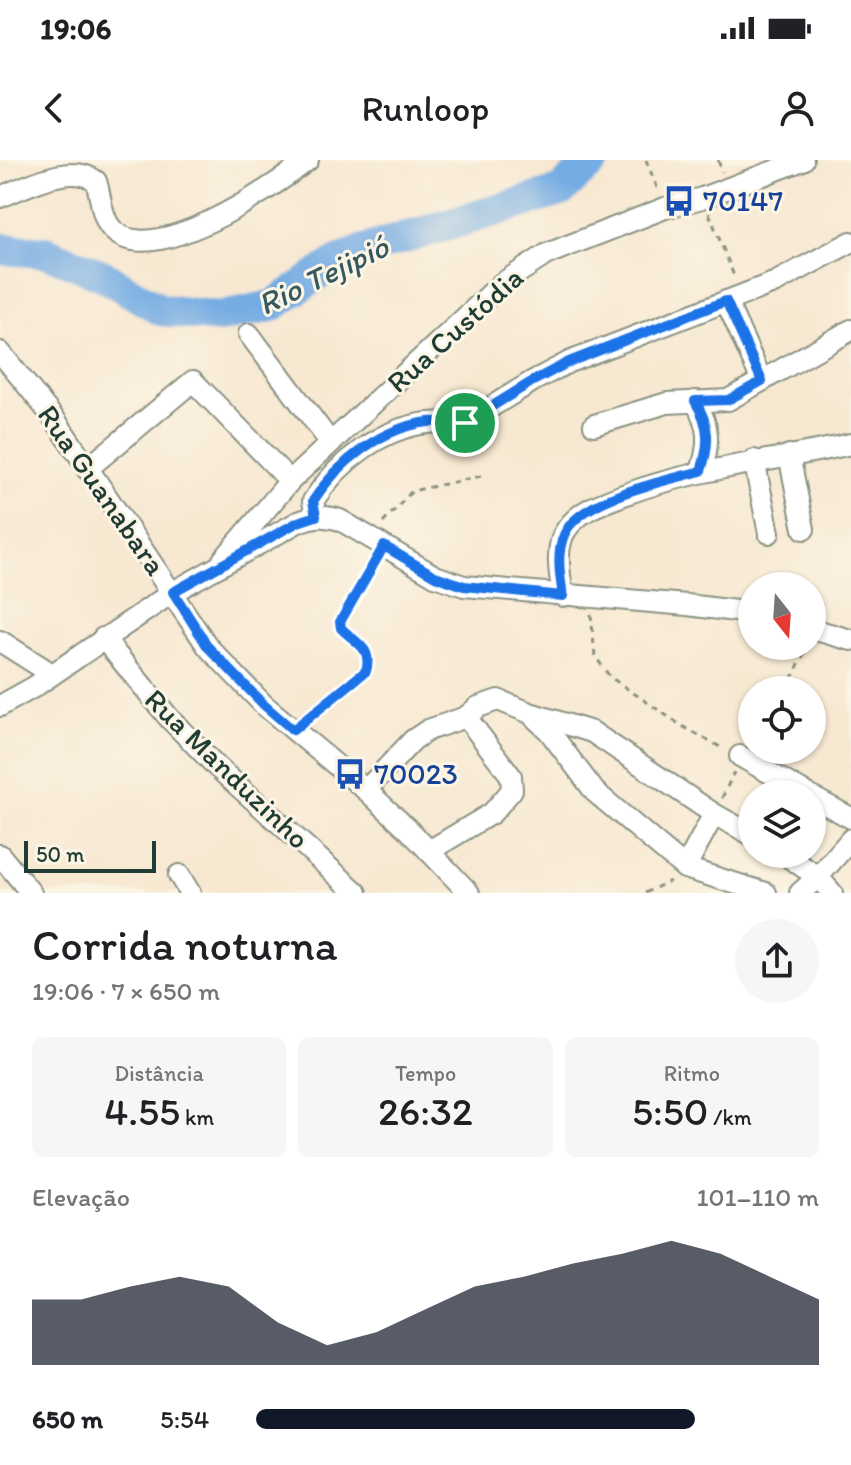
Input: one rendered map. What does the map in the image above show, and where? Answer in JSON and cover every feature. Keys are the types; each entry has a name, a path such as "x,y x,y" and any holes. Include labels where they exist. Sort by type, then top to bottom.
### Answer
{"street":[{"name":"Rua Custódia","path":"212,572 290,481 523,267 547,254 665,208 702,198 781,164 803,160"},
{"path":"0,197 55,177 85,175 96,181 111,228 121,235 152,239 188,232 217,219 302,164"},
{"path":"316,516 313,501 325,482 378,438 396,430 432,422 465,423 569,362 776,282 851,242"},
{"path":"734,298 762,381"},
{"path":"594,425 646,408 728,400 851,330"},
{"path":"249,334 330,442"},
{"name":"Rua Guanabara","path":"2,359 56,421 208,647 264,705 366,790 469,893"},
{"path":"87,469 193,381 290,481"},
{"path":"695,401 709,437 701,471"},
{"path":"563,596 559,549 565,531 580,514 596,505 701,471 851,444"},
{"path":"789,455 804,529"},
{"path":"754,460 769,533"},
{"path":"0,706 173,592 298,522 316,516 325,515 340,520 435,576 464,586 738,611"},
{"path":"826,633 851,640"},
{"name":"Rua Manduzinho","path":"103,638 170,719 217,767 357,893"},
{"path":"0,641 52,674"},
{"path":"366,790 413,740 437,724 466,717 478,707 498,700 592,732 738,827"},
{"path":"530,713 549,731 595,792 685,868 766,893"},
{"path":"429,851 492,813 512,790 511,776 466,717"},
{"path":"754,764 782,780"},
{"path":"826,804 851,818"},
{"path":"685,868 714,814"},
{"path":"800,893 851,839"},
{"path":"0,855 31,893"},
{"path":"805,868 832,893"},
{"path":"179,875 190,893"}],"path":[{"path":"646,160 665,208"},
{"path":"702,198 734,298"},
{"path":"293,730 366,671 369,660 367,652 341,628 340,622 377,541 412,491 486,475"},
{"path":"591,598 595,656 610,677 682,726 738,755"},
{"path":"645,893 669,882 685,868"}],"waterway":[{"name":"Rio Tejipió","path":"0,249 46,252 102,275 161,310 219,317 272,306 335,263 364,250 561,191 594,160"}],"place":[{"name":"70147","path":"679,201"},
{"name":"70023","path":"350,774"}],"route":[{"path":"726,301 762,381 728,400 695,401 702,412 709,437 701,471 657,483 580,514 565,531 559,549 563,596 464,586 435,576 384,546 340,622 341,628 367,652 369,660 366,671 293,730 208,647 173,592 298,522 316,516 313,501 325,482 378,438 412,425 465,423 569,362 726,301"}]}
